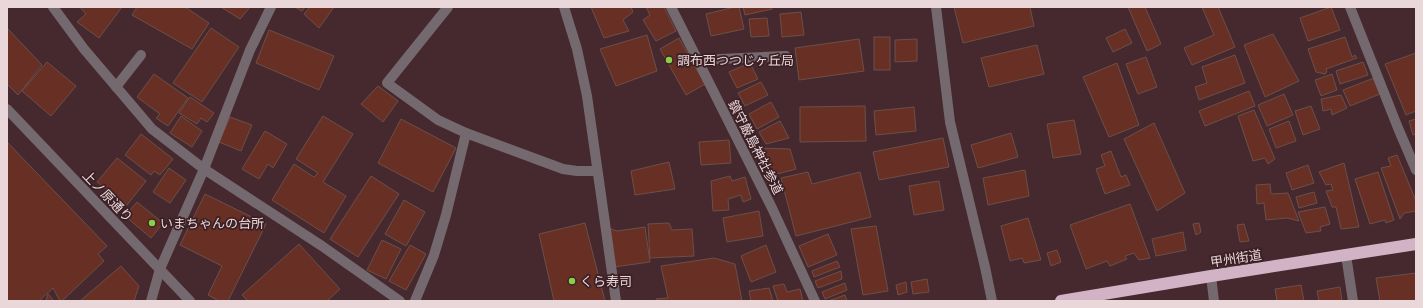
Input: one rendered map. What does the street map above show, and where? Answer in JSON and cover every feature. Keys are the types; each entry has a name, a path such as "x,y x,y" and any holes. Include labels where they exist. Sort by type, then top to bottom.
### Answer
{"highway":[{"name":"甲州街道","path":"1061,301 1416,244"}],"street":[{"path":"53,7 84,49 152,130 204,169 322,246 400,301"},
{"path":"151,301 160,269 204,169 250,50 270,7"},
{"path":"448,7 388,82 438,120 466,133 563,169 597,171"},
{"path":"564,7 577,50 587,96 616,301"},
{"name":"鎮守厳島神社参道","path":"671,7 772,208 815,301"},
{"path":"936,7 950,122 992,301"},
{"path":"1350,7 1416,170"},
{"path":"116,87 141,55"},
{"path":"698,60 786,56"},
{"name":"上ノ原通り","path":"7,109 190,301"},
{"path":"415,301 436,248 446,215 466,133"},
{"path":"1346,255 1353,301"},
{"path":"1211,276 1214,301"}],"building":[{"path":"80,7 122,7 99,38 77,22 86,14"},
{"path":"137,7 185,7 209,23 192,49 132,15"},
{"path":"221,7 250,7 240,19"},
{"path":"295,7 305,7 302,11"},
{"path":"310,7 334,7 319,28 304,14"},
{"path":"591,7 631,7 633,12 623,20 629,31 604,38"},
{"path":"646,7 664,7 676,31 656,41 643,20 650,15"},
{"path":"739,7 744,29 711,36 706,14"},
{"path":"743,7 771,7 772,9 745,15"},
{"path":"954,7 1030,7 1034,26 963,43"},
{"path":"1128,7 1145,7 1161,44 1147,51"},
{"path":"1202,7 1218,7 1235,47 1192,65 1184,48 1214,35"},
{"path":"1331,7 1340,30 1308,41 1300,18"},
{"path":"801,12 804,35 782,37 780,14"},
{"path":"767,18 769,36 751,37 749,19"},
{"path":"7,28 42,65 18,95 7,84"},
{"path":"211,28 239,47 202,102 173,83"},
{"path":"1125,29 1132,43 1113,52 1106,38"},
{"path":"269,30 334,56 319,90 256,63"},
{"path":"1273,34 1299,81 1265,97 1244,45"},
{"path":"647,35 657,71 616,86 600,49"},
{"path":"874,37 890,37 890,70 874,70"},
{"path":"1345,37 1352,57 1355,55 1357,58 1326,69 1327,72 1325,74 1316,72 1308,49"},
{"path":"679,38 705,84 686,95 660,49"},
{"path":"859,39 864,71 799,80 795,48"},
{"path":"917,39 917,61 895,62 895,40"},
{"path":"1037,45 1044,74 989,87 981,58"},
{"path":"1416,53 1416,111 1406,115 1385,64"},
{"path":"1235,55 1245,83 1199,100 1195,87 1207,83 1202,67"},
{"path":"1146,57 1157,87 1138,94 1126,64"},
{"path":"47,62 76,86 51,116 22,91"},
{"path":"1363,62 1368,75 1340,84 1336,71"},
{"path":"750,63 758,79 737,88 729,72"},
{"path":"1117,63 1139,125 1109,137 1083,77"},
{"path":"154,74 188,98 168,126 156,118 160,114 137,97"},
{"path":"1332,74 1337,90 1321,96 1315,80"},
{"path":"1374,78 1380,94 1350,106 1343,90"},
{"path":"761,82 768,95 745,106 738,93"},
{"path":"378,86 398,101 383,122 361,104"},
{"path":"1249,91 1255,106 1205,126 1199,111"},
{"path":"1284,94 1293,115 1267,126 1258,105"},
{"path":"1341,95 1347,108 1332,115 1331,109 1323,111 1321,99"},
{"path":"190,97 214,113 207,122 201,118 197,124 179,113"},
{"path":"771,102 779,117 757,129 749,114"},
{"path":"865,106 866,141 800,142 800,107"},
{"path":"1311,106 1320,129 1303,135 1295,111"},
{"path":"914,107 916,131 876,135 874,111"},
{"path":"1254,110 1275,159 1268,164 1265,158 1253,161 1238,116"},
{"path":"181,116 202,131 192,147 170,133"},
{"path":"323,116 353,134 323,182 346,196 324,233 272,200 294,164 314,177 318,173 296,159"},
{"path":"230,117 252,125 241,151 219,142"},
{"path":"401,119 456,148 433,192 378,163"},
{"path":"1416,119 1416,134 1413,135 1409,121"},
{"path":"1074,120 1081,154 1053,158 1047,124"},
{"path":"780,121 789,138 766,144 759,132"},
{"path":"1289,121 1296,141 1276,148 1269,129"},
{"path":"1154,123 1185,193 1157,211 1124,139"},
{"path":"265,131 287,144 273,168 268,164 259,179 242,169"},
{"path":"1011,133 1018,157 978,168 971,145"},
{"path":"141,134 173,159 160,175 154,171 151,175 125,155"},
{"path":"943,138 949,167 879,180 873,152"},
{"path":"729,140 731,163 701,165 699,142"},
{"path":"7,142 107,246 98,254 104,261 62,301 60,301 53,288 39,301 7,301"},
{"path":"758,148 790,149 796,169 766,177"},
{"path":"1111,151 1121,177 1126,175 1130,185 1105,194 1096,169 1105,166 1101,155"},
{"path":"1397,155 1416,201 1416,211 1404,213 1400,219 1381,168 1391,166 1388,158"},
{"path":"117,158 146,181 127,205 97,182"},
{"path":"669,162 675,189 635,195 631,171"},
{"path":"1344,163 1359,227 1341,229 1336,207 1332,207 1326,191 1333,190 1331,184 1326,185 1319,172"},
{"path":"1308,165 1314,183 1292,190 1286,173"},
{"path":"169,168 186,180 170,203 153,192"},
{"path":"1025,170 1029,196 988,205 983,178"},
{"path":"808,172 812,184 860,172 871,217 796,236 781,178"},
{"path":"1378,172 1394,220 1386,223 1385,220 1370,224 1355,179"},
{"path":"371,176 399,194 358,257 330,239"},
{"path":"730,176 732,181 745,177 751,199 743,202 741,195 728,199 729,210 713,211 711,181"},
{"path":"939,181 944,210 914,215 909,186"},
{"path":"1270,184 1271,194 1288,193 1299,221 1287,218 1266,220 1264,203 1257,204 1256,185"},
{"path":"1314,192 1317,203 1299,208 1296,197"},
{"path":"205,194 266,224 228,301 219,301 208,295 222,266 180,245"},
{"path":"404,200 425,212 406,246 385,234"},
{"path":"137,202 163,223 151,238 125,216"},
{"path":"1130,204 1150,258 1139,260 1134,253 1125,256 1127,259 1110,266 1107,261 1086,269 1070,225"},
{"path":"1325,207 1330,224 1320,227 1321,231 1306,233 1298,212"},
{"path":"759,211 763,236 727,242 723,218"},
{"path":"1028,218 1041,260 1024,263 1022,258 1010,261 1001,226"},
{"path":"585,223 605,301 554,301 539,234"},
{"path":"669,223 672,230 692,229 694,256 650,258 648,224"},
{"path":"1199,223 1201,232 1196,235 1193,224"},
{"path":"1244,224 1249,241 1240,242 1237,225"},
{"path":"876,226 888,291 863,295 851,229"},
{"path":"645,227 650,262 614,267 608,228 617,231"},
{"path":"1183,232 1186,250 1156,256 1152,239"},
{"path":"828,234 837,255 808,267 799,246"},
{"path":"382,240 401,249 386,279 367,270"},
{"path":"299,244 340,289 327,301 248,301 242,295"},
{"path":"410,245 426,254 406,290 389,281"},
{"path":"766,245 776,272 751,282 741,256"},
{"path":"1057,250 1061,262 1051,266 1047,253"},
{"path":"714,258 735,264 742,301 657,301 656,299 668,298 661,266"},
{"path":"837,261 840,267 814,277 812,271"},
{"path":"121,266 139,286 134,301 80,301"},
{"path":"841,271 842,279 818,288 815,281"},
{"path":"1416,273 1416,301 1380,301 1376,278"},
{"path":"927,279 929,292 913,294 911,282"},
{"path":"906,282 907,292 898,295 896,285"},
{"path":"845,283 847,290 825,299 822,292"},
{"path":"784,284 787,292 800,289 803,301 778,301 773,286"},
{"path":"1301,285 1304,301 1277,301 1275,289"},
{"path":"1340,287 1342,301 1319,301 1317,291"},
{"path":"769,288 773,301 751,301 749,291"},
{"path":"48,294 54,301 46,301"},
{"path":"845,295 847,301 828,301"}],"place":[{"name":"調布西つつじヶ丘局","path":"669,60"},
{"name":"いまちゃんの台所","path":"152,223"},
{"name":"くら寿司","path":"572,281"}]}
